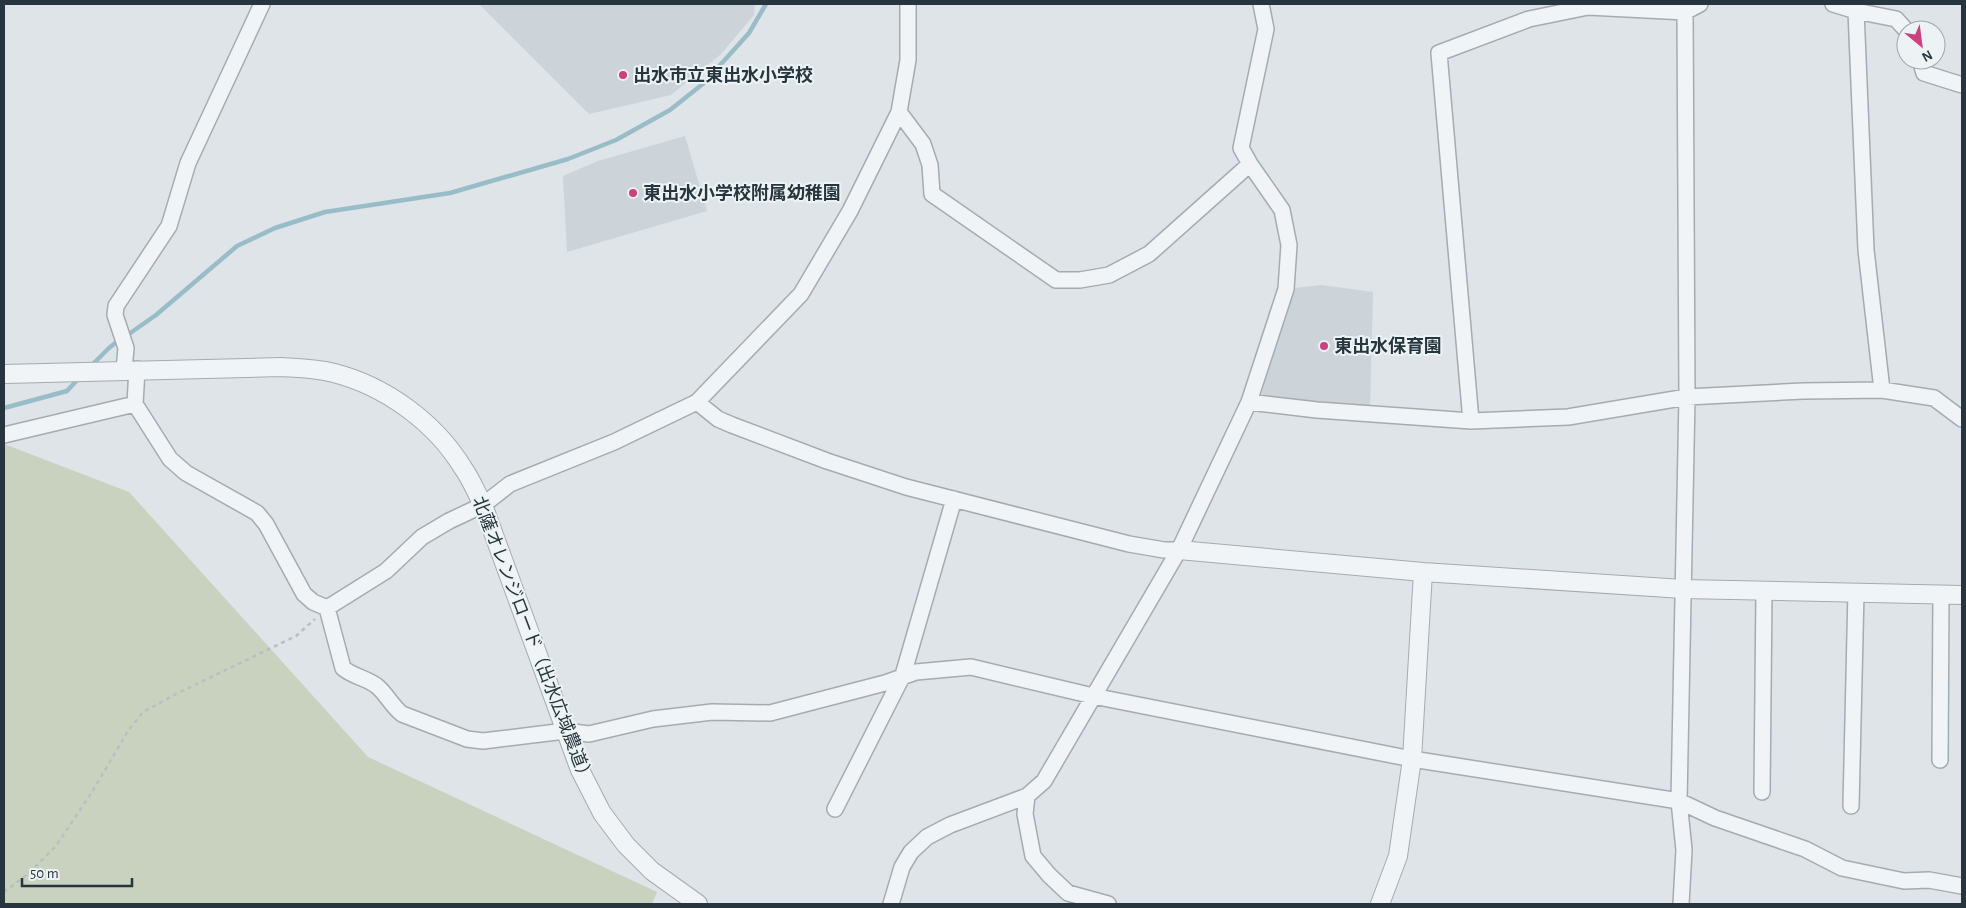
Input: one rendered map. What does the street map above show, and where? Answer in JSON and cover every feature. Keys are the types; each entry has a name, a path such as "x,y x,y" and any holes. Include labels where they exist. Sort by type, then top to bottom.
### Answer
{"street":[{"path":"262,4 188,163 169,226 116,306 115,315 131,370 135,404 170,459 186,473 257,513 266,524 304,594 314,602 327,608"},
{"path":"327,608 386,571 422,537 449,521 483,505 510,484 614,442 697,402 800,294 850,211 899,112 908,60 908,4"},
{"path":"891,904 902,867 911,852 927,836 950,825 1027,796 1044,781 1178,550 1249,402 1286,289 1289,244 1282,210 1250,164 1242,148 1266,29 1261,4"},
{"path":"1472,421 1439,52 1529,19 1588,7 1685,12 1700,4"},
{"path":"1833,4 1856,12 1897,20"},
{"path":"1681,904 1684,850 1679,801 1687,397 1685,12"},
{"path":"1856,12 1866,250 1882,390"},
{"path":"1923,70 1924,73 1962,85"},
{"path":"899,112 923,144 930,165 932,194 1056,280 1080,280 1109,275 1149,254 1250,164"},
{"name":"北薩オレンジロード（出水広域農道）","path":"4,374 281,367 313,368 354,379 378,390 420,418 446,445 463,467 483,505 580,770 602,813 626,845 652,871 698,904"},
{"path":"1249,402 1317,410 1472,421 1568,417 1687,397 1803,391 1882,390 1934,398 1962,419"},
{"path":"697,402 718,419 732,425 827,461 906,487 1129,544 1164,550 1423,572 1682,589 1962,595"},
{"path":"4,435 135,404"},
{"path":"835,809 903,675 954,499"},
{"path":"1380,904 1398,856 1412,758 1423,572"},
{"path":"1762,792 1764,590"},
{"path":"1851,806 1856,592"},
{"path":"1940,760 1941,594"},
{"path":"327,608 343,668 348,673 377,686 393,707 402,714 467,738 483,741 565,731 589,734 653,719 712,712 770,713 885,683 903,675 916,672 971,667 1093,696 1412,758 1679,801 1715,818 1805,850 1842,868 1904,881 1929,880 1962,886"},
{"path":"1027,796 1025,814 1033,856 1049,876 1068,893 1108,904"}],"path":[{"path":"4,892 28,873 56,846 92,792 128,731 143,712 296,636 327,608"}],"shaded area":[{"name":"出水市立東出水小学校","path":"479,4 755,4 754,15 721,54 671,95 589,114"},
{"name":"東出水小学校附属幼稚園","path":"685,136 707,211 567,252 563,176 598,161"},
{"name":"東出水保育園","path":"1322,285 1373,292 1370,411 1260,399 1294,288"}],"green space":[{"path":"4,444 129,492 368,757 657,892 652,904 4,904"}],"waterway":[{"path":"126,336 156,315 237,246 275,228 325,212 450,193 568,159 616,140 670,110 704,83 749,33 766,4"},
{"path":"90,367 119,340"},
{"path":"4,408 67,391 79,378"}],"place":[{"name":"出水市立東出水小学校","path":"623,75"},
{"name":"東出水小学校附属幼稚園","path":"633,193"},
{"name":"東出水保育園","path":"1324,346"}]}
